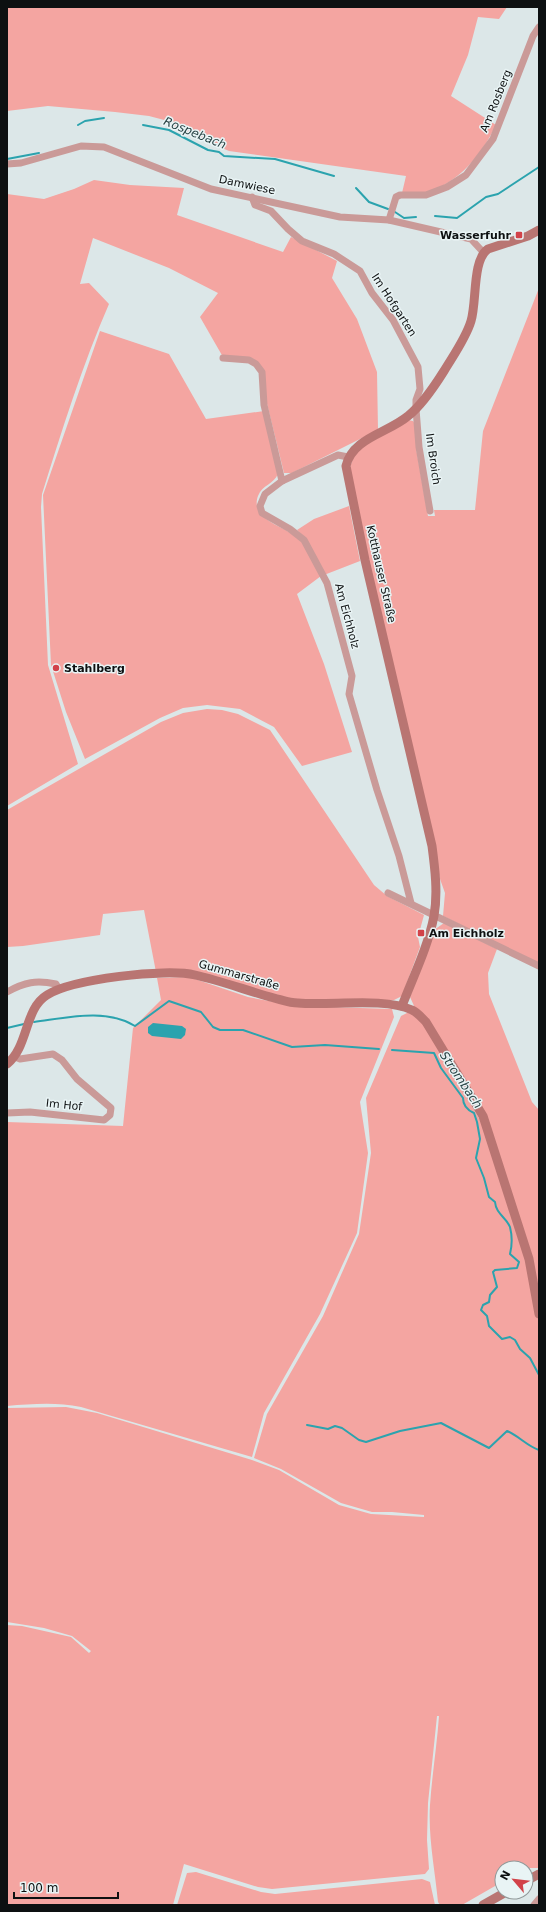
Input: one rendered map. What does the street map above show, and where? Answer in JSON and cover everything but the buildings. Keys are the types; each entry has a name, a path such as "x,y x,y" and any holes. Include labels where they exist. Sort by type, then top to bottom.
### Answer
{"street":[{"name":"Am Rosberg","path":"389,220 396,197 400,195 426,195 447,187 466,175 493,139 533,36 539,27"},
{"name":"Damwiese","path":"7,164 21,163 81,146 104,146 200,185 340,217 389,220 471,239 483,252"},
{"name":"Im Hofgarten","path":"252,197 255,205 271,211 302,241 334,254 360,271 372,294 393,320 418,367 420,389 416,400 416,409"},
{"path":"348,457 354,449 363,442 398,424 416,409 443,372 471,322 479,262 483,252 528,236 539,230"},
{"path":"223,358 249,360 256,364 262,372 264,405 282,481"},
{"name":"Im Broich","path":"416,409 418,448 430,511"},
{"name":"Am Eichholz","path":"348,457 338,455 282,481 265,494 260,506 262,513 290,529 304,540 327,583 352,676 349,694 377,790 399,856 411,903"},
{"name":"Kotthauser Straße","path":"348,457 346,473 432,846 436,874 434,916 402,1006"},
{"path":"388,893 539,966"},
{"name":"Gummarstraße","path":"7,1064 15,1057 22,1045 37,1004 46,995 58,989 87,981 126,976 194,975 297,1003 392,1004 402,1006"},
{"path":"7,992 23,984 38,981 56,984 58,989"},
{"path":"402,1006 414,1011 426,1022 483,1116 529,1259 539,1314"},
{"name":"Im Hof","path":"7,1113 30,1112 104,1120 110,1115 111,1108 77,1078 62,1060 53,1054 20,1059 15,1057"},
{"path":"483,1905 494,1899"},
{"path":"534,1905 539,1899"}],"shaded area":[{"path":"7,7 507,7 499,19 478,17 468,55 451,96 496,125 476,157 449,182 439,188 427,192 402,193 406,176 229,151 174,127 168,121 149,116 48,106 7,111"},
{"path":"94,180 130,185 184,188 177,215 283,252 291,237 337,261 332,278 357,319 377,372 378,430 292,473 284,473 257,363 223,357 200,317 218,293 169,268 93,238 80,284 89,283 109,304 81,374 42,494 41,507 48,665 78,764 7,806 7,194 44,199 74,189"},
{"path":"539,288 539,964 443,916 445,893 440,879 349,470 355,453 367,444 408,420 413,421 417,427 416,448 428,516 435,516 434,510 475,510 483,431"},
{"path":"100,331 169,354 206,419 264,411 278,474 274,480 262,489 258,496 257,505 259,512 265,518 302,541 310,553 321,576 297,594 324,664 352,752 302,766 274,727 240,709 207,705 183,708 160,718 85,759 66,712 51,665 43,495"},
{"path":"349,506 360,561 324,575 307,540 297,530 314,519"},
{"path":"207,709 222,710 238,714 270,730 374,885 387,896 424,915 418,937 420,947 402,996 394,1000 297,1000 253,989 156,972 144,910 103,914 100,935 7,947 7,810 161,722 183,713"},
{"path":"444,923 497,949 488,973 489,994 532,1102 539,1110 539,1868 534,1868 534,1860 494,1860 494,1887 462,1905 440,1905 438,1902 430,1829 431,1794 439,1716 437,1716 428,1803 427,1840 429,1869 425,1874 272,1889 258,1887 184,1864 173,1905 7,1905 7,1625 22,1626 71,1637 89,1653 91,1651 72,1636 44,1628 7,1622 7,1408 66,1407 97,1413 252,1460 279,1470 339,1505 371,1514 424,1517 424,1515 372,1512 341,1503 281,1469 254,1458 267,1414 323,1316 359,1234 371,1153 366,1098 401,1016 409,1012 423,1023 480,1120 486,1114 415,1008 410,997 434,930"},
{"path":"189,977 248,997 296,1006 392,1009 394,1017 360,1102 368,1153 357,1233 320,1314 264,1413 252,1457 72,1405 35,1404 7,1406 7,1122 123,1126 133,1028 161,1000 157,978"},
{"path":"196,1872 261,1892 275,1894 422,1879 430,1882 435,1905 177,1905 187,1873"}],"water":[{"path":"153,1023 182,1026 186,1029 185,1035 181,1039 152,1036 148,1033 148,1027"}],"waterway":[{"name":"Rospebach","path":"78,125 85,121 104,118"},
{"name":"Rospebach","path":"143,125 169,130 208,150 219,152 224,156 275,159 334,176"},
{"name":"Rospebach","path":"7,159 39,153"},
{"name":"Rospebach","path":"435,216 457,218 486,197 498,194 539,167"},
{"name":"Rospebach","path":"356,188 369,202 388,209"},
{"name":"Rospebach","path":"395,212 404,218 416,217"},
{"name":"Strombach","path":"34,1022 72,1017 99,1016 124,1020 135,1026 169,1001 201,1012 213,1027 220,1030 243,1030 292,1047 325,1045 379,1049"},
{"name":"Strombach","path":"7,1028 24,1024"},
{"name":"Strombach","path":"392,1050 434,1053 441,1068 463,1098 466,1107 474,1113 480,1139 476,1158 484,1178 489,1197 495,1202 497,1210 510,1227 512,1240 510,1254 519,1262 517,1268 495,1270 493,1272 497,1287 490,1295 489,1302 483,1305 481,1310 487,1316 489,1326 502,1339 510,1337 515,1340 520,1349 530,1358 539,1375"},
{"path":"307,1425 328,1429 335,1426 342,1428 359,1440 366,1442 400,1431 441,1423 489,1448 507,1431 539,1450"}],"place":[{"name":"Wasserfuhr","path":"519,235"},
{"name":"Stahlberg","path":"56,668"},
{"name":"Am Eichholz","path":"421,933"}]}
